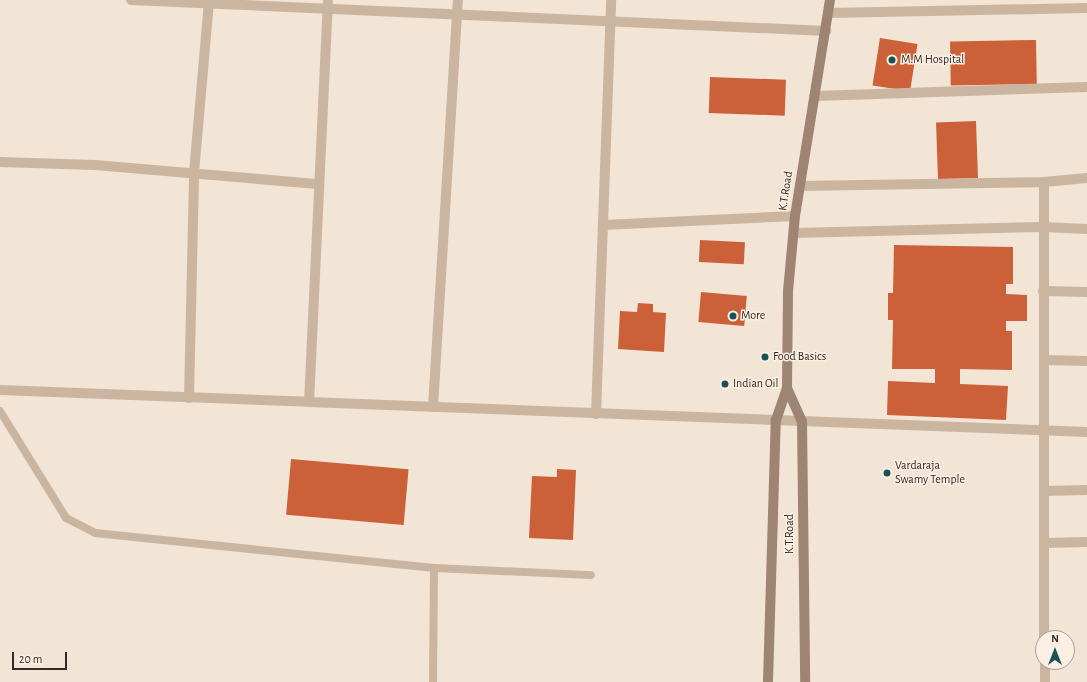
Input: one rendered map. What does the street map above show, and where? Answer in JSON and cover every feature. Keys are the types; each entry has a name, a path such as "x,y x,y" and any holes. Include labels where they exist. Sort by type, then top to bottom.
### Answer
{"main road":[{"name":"K.T.Road","path":"768,682 776,420 787,388 788,291 795,216 816,96 830,0"},
{"name":"K.T.Road","path":"787,388 802,421 805,682"}],"street":[{"path":"131,0 328,5 457,16 826,31"},
{"path":"433,406 458,0"},
{"path":"596,414 611,0"},
{"path":"189,398 194,173 208,2"},
{"path":"309,402 318,184 328,5"},
{"path":"828,13 1087,8"},
{"path":"816,96 1087,87"},
{"path":"0,162 95,165 318,184"},
{"path":"800,186 1044,182 1087,178"},
{"path":"1044,182 1044,630"},
{"path":"603,225 795,216"},
{"path":"794,233 1043,227 1087,229"},
{"path":"1043,291 1087,292"},
{"path":"1044,360 1087,361"},
{"path":"0,390 1087,432"},
{"path":"1044,491 1087,490"},
{"path":"1044,543 1087,542"},
{"path":"1044,670 1045,682"}],"lane":[{"path":"0,411 66,518 96,533 434,568 591,575"},
{"path":"434,568 434,682"}],"building":[{"path":"880,38 918,44 910,91 872,85"},
{"path":"1036,40 1037,84 951,85 950,42"},
{"path":"710,77 786,80 785,116 709,113"},
{"path":"976,121 978,178 938,179 936,122"},
{"path":"700,240 745,242 744,264 699,262"},
{"path":"894,245 1013,247 1013,284 1006,284 1006,294 1027,295 1027,321 1006,321 1006,331 1012,331 1012,370 960,369 960,384 1008,386 1006,420 887,415 888,381 935,383 935,369 892,369 893,320 888,320 888,293 893,293"},
{"path":"701,292 747,296 744,326 698,322"},
{"path":"638,303 653,304 653,312 666,313 664,352 618,349 620,311 637,312"},
{"path":"291,459 409,469 404,525 286,515"},
{"path":"557,469 576,470 573,540 529,538 532,476 557,477"}],"place":[{"name":"M.M Hospital","path":"892,60"},
{"name":"More","path":"733,316"},
{"name":"Food Basics","path":"765,357"},
{"name":"Indian Oil","path":"725,384"},
{"name":"Vardaraja Swamy Temple","path":"887,473"}]}
